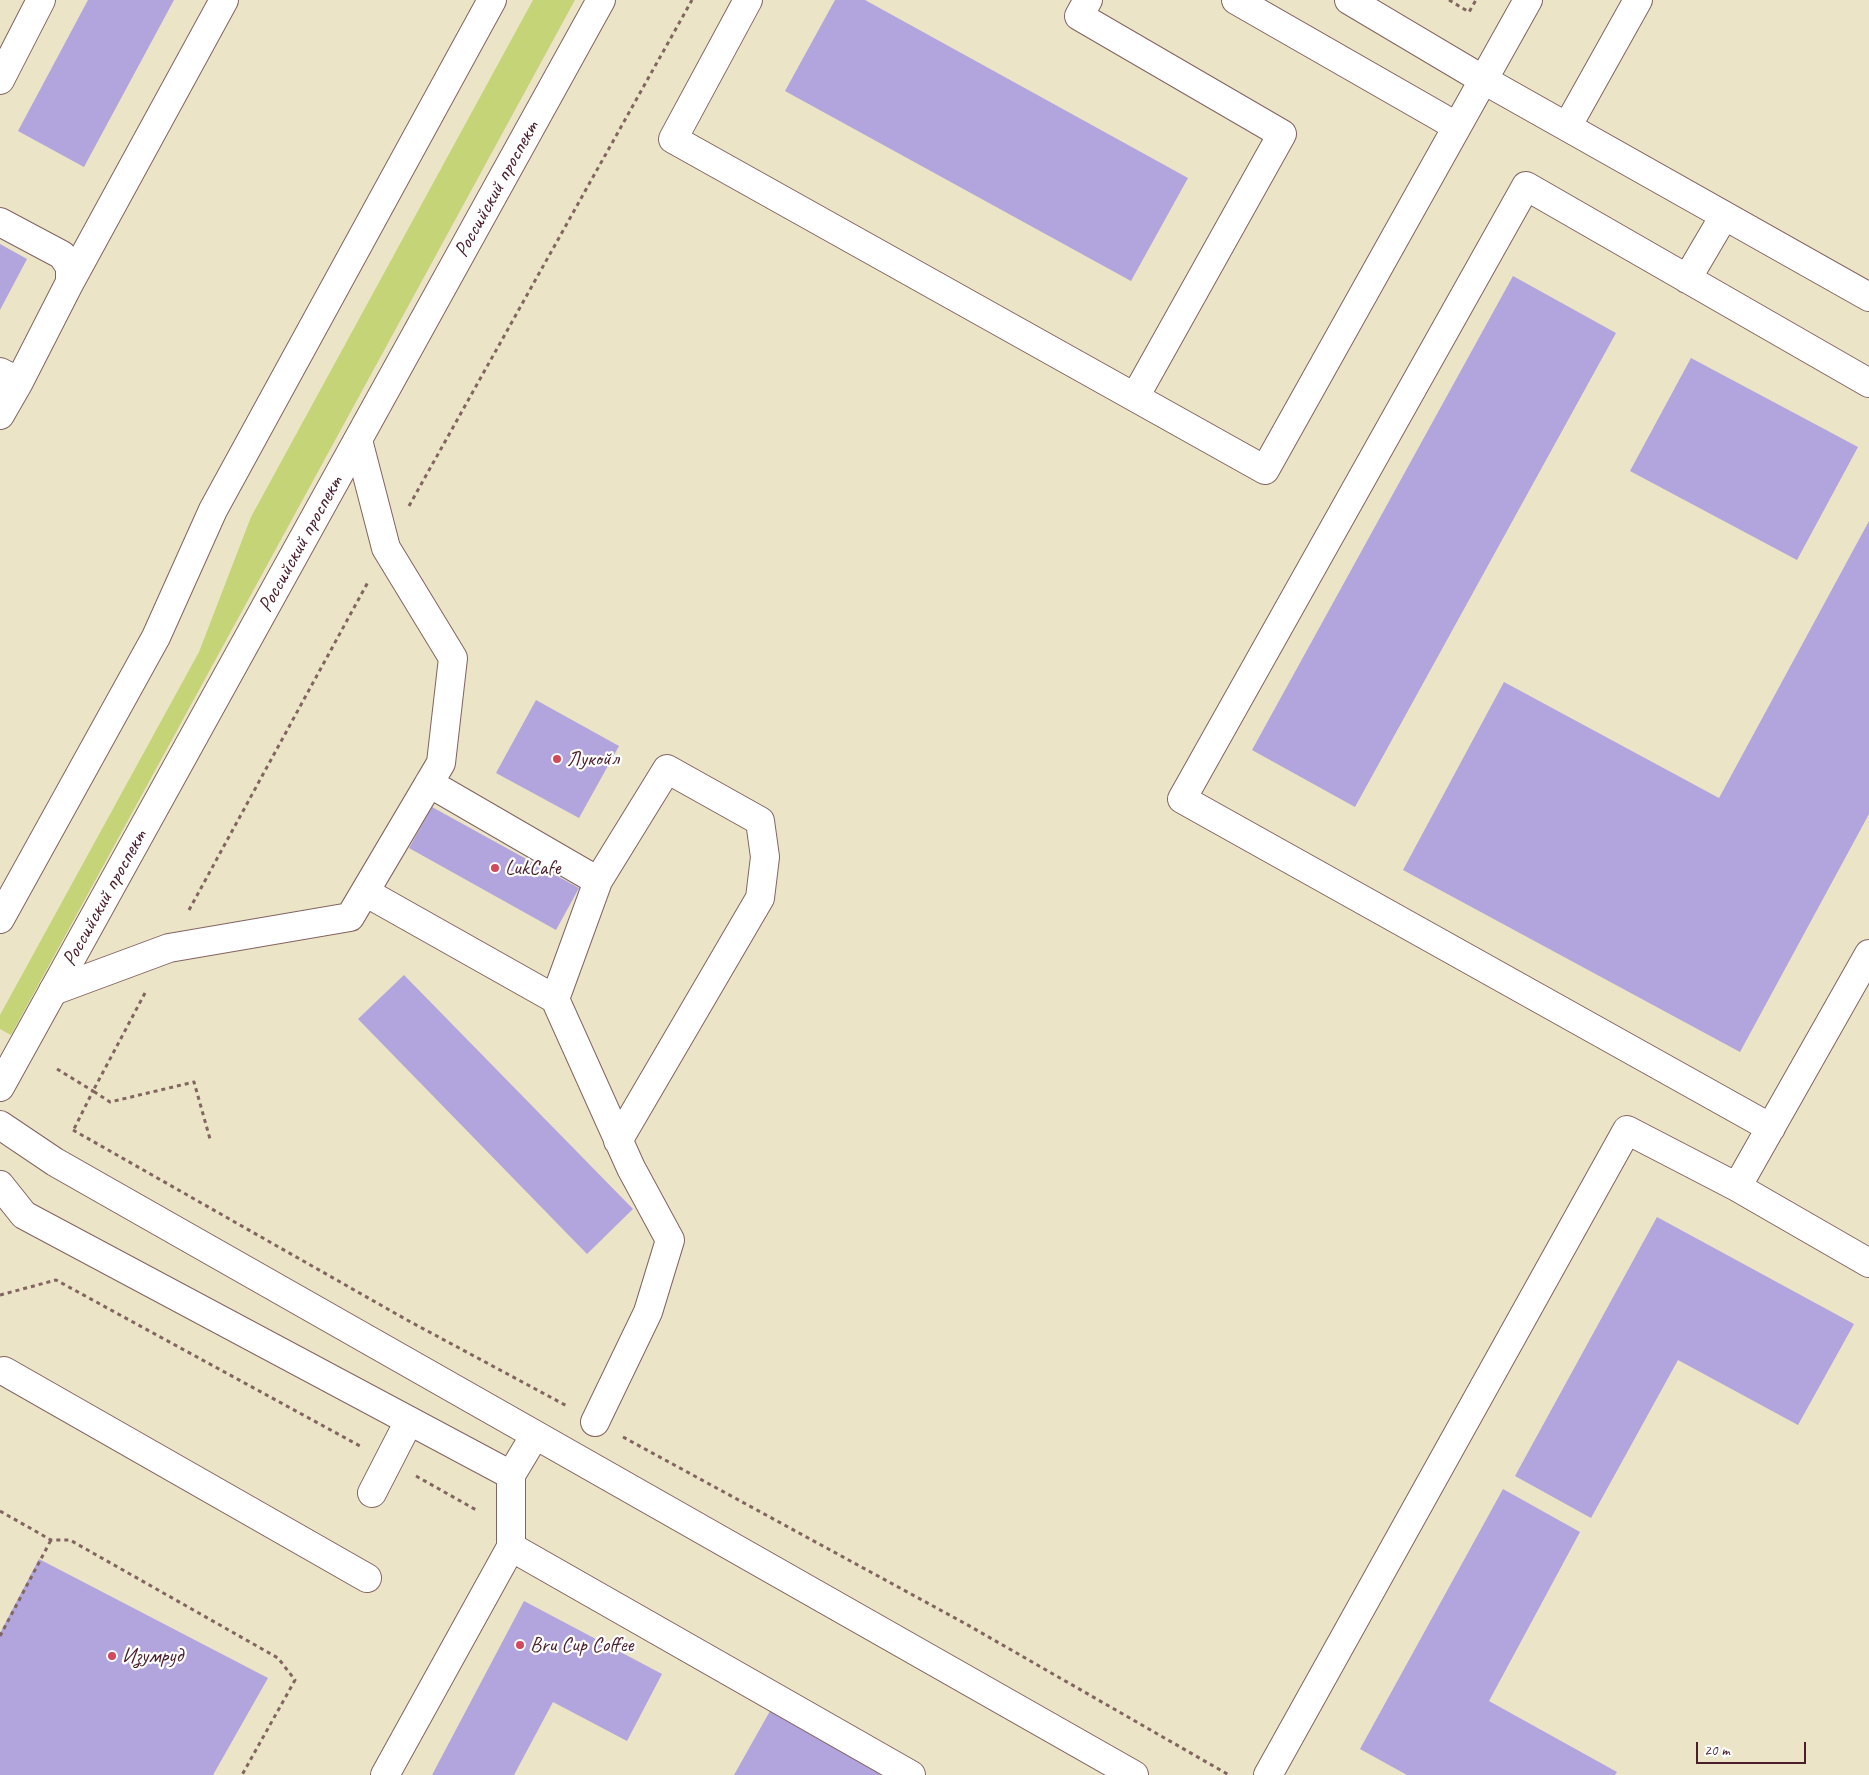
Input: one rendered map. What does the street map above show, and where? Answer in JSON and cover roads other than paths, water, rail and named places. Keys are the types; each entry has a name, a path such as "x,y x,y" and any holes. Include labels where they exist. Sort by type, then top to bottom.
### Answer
{"main road":[{"path":"0,80 41,0"},
{"path":"0,415 9,377 70,282 224,0"},
{"path":"0,919 156,638 213,510 492,0"},
{"name":"Российский проспект","path":"0,1087 601,0"},
{"path":"748,0 673,139 1265,470 1482,79 1528,0"},
{"path":"1088,0 1080,16 1282,134 1135,397"},
{"path":"1236,0 1456,126"},
{"path":"1349,0 1482,79 1869,297"},
{"path":"1567,127 1638,0"},
{"path":"1771,1128 1182,799 1526,186 1869,384"},
{"path":"1687,279 1724,216"},
{"path":"0,222 62,255 70,267 70,282"},
{"path":"54,991 169,948 350,917 441,763 453,658 386,548 358,440"},
{"path":"555,1000 598,881 667,769 760,821 765,857 760,898 618,1141"},
{"path":"429,783 598,881"},
{"path":"365,892 555,1000 630,1168 670,1240 648,1312 595,1422"},
{"path":"1737,1187 1869,954"},
{"path":"0,1125 55,1162 1134,1775"},
{"path":"1268,1775 1628,1130 1737,1187 1869,1263"},
{"path":"0,1185 24,1215 512,1475"},
{"path":"4,1371 367,1578"},
{"path":"372,1493 409,1421"},
{"path":"385,1775 511,1547 512,1475 535,1435"},
{"path":"511,1547 911,1775"}],"place":[{"name":"Лукойл","path":"557,759"},
{"name":"LukCafe","path":"495,868"},
{"name":"Bru Cup Coffee","path":"520,1645"},
{"name":"Изумруд","path":"112,1656"}]}
